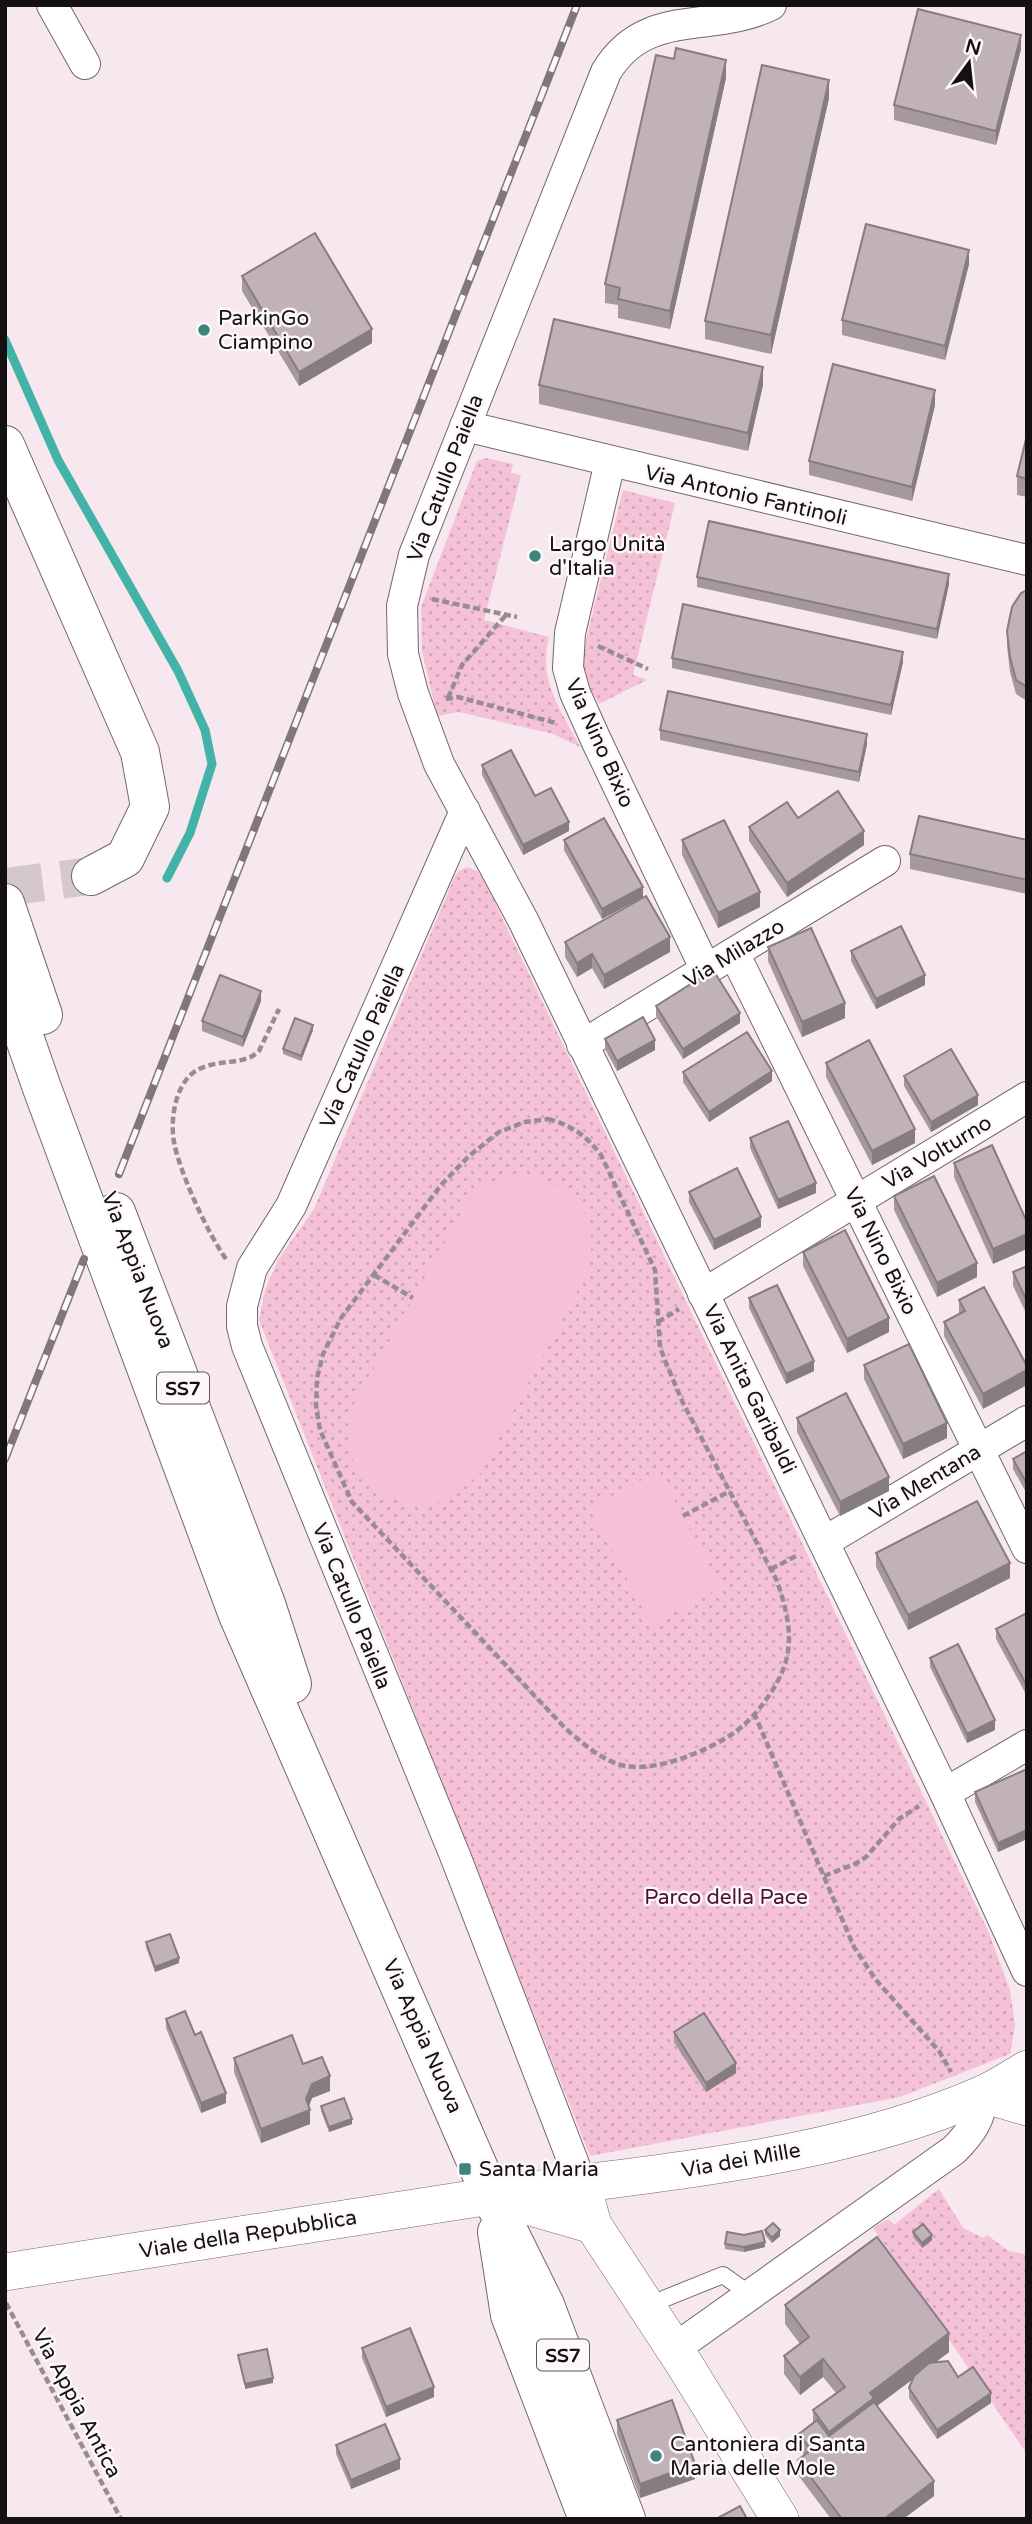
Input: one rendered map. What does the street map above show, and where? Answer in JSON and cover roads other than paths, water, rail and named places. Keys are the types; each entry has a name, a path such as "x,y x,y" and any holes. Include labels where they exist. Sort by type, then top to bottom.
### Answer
{"main road":[{"path":"5,445 140,752 150,807 125,858 91,876"},
{"name":"Via Appia Nuova","path":"5,903 67,1084 266,1604 353,1876"},
{"name":"Via Appia Nuova","path":"5,982 46,1101 238,1615 491,2196 545,2305 626,2519"},
{"name":"Via Appia Nuova","path":"491,2196 510,2315 588,2519"}],"street":[{"path":"52,5 85,64"},
{"name":"Via Catullo Paiella","path":"582,2185 456,1858 247,1346 242,1326 242,1306 245,1286 252,1268 291,1206 465,811 439,764 403,654 401,620 404,593 414,555 603,79 615,58 640,36 659,28 736,18 771,5"},
{"name":"Via Antonio Fantinoli","path":"465,426 1027,561"},
{"name":"Via Nino Bixio","path":"610,462 570,634 568,656 571,681 596,740 706,970"},
{"name":"Via Anita Garibaldi","path":"465,811 523,920 945,1793 1027,1971"},
{"name":"Via Milazzo","path":"582,1045 885,861"},
{"name":"Via Nino Bixio","path":"734,953 1027,1548"},
{"name":"Via Volturno","path":"703,1294 1027,1097"},
{"name":"Via Mentana","path":"824,1542 1027,1421"},
{"path":"945,1793 1027,1745"},
{"name":"Via dei Mille","path":"491,2196 582,2185 828,2145 874,2134 974,2097 1027,2069"},
{"path":"974,2097 1027,2108"},
{"path":"674,2349 954,2150 974,2128 982,2106 974,2097"},
{"path":"582,2185 593,2225 780,2519"},
{"path":"491,2196 593,2225"},
{"name":"Viale della Repubblica","path":"5,2272 491,2196"}],"lane":[{"path":"646,2306 723,2274 751,2295"}],"waterway":[{"path":"5,340 58,460 178,671 205,730 212,764 190,833 167,878"}],"tunnel":[{"path":"5,887 91,876"}],"railway":[{"path":"119,1174 577,5"},
{"path":"5,1459 84,1259"}],"place":[{"name":"ParkinGo Ciampino","path":"204,330"},
{"name":"Largo Unità d'Italia","path":"535,556"},
{"name":"Santa Maria","path":"465,2169"},
{"name":"Cantoniera di Santa Maria delle Mole","path":"656,2456"}],"park label":[{"name":"Parco della Pace","path":"726,1897"}]}
